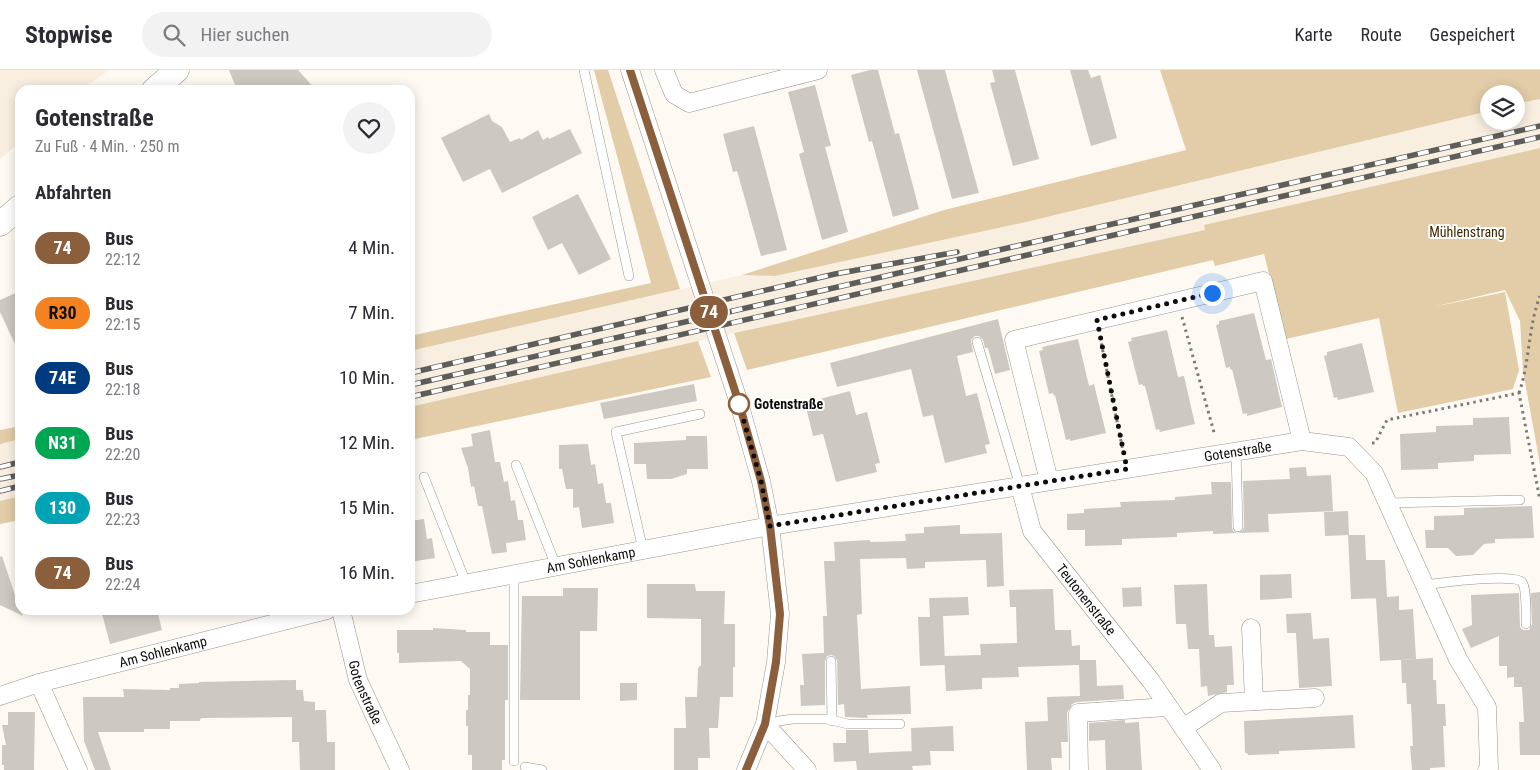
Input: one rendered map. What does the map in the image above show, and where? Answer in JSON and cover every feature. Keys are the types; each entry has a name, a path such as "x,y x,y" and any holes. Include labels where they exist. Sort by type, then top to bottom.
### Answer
{"main road":[{"path":"160,85 177,70"},
{"path":"0,224 15,211"}],"street":[{"path":"630,70 739,403 761,481 770,526 780,614 776,662 765,724 746,770"},
{"path":"664,70 674,94 689,103 818,70"},
{"path":"1049,481 1014,340 1263,281 1302,441"},
{"name":"Gotenstraße","path":"770,526 1302,441 1349,447"},
{"path":"1349,447 1374,473 1458,659 1487,707 1489,750 1489,768 1487,770"},
{"name":"Teutonenstraße","path":"1020,486 1032,531 1151,682 1212,770"},
{"name":"Am Sohlenkamp","path":"415,593 770,526"},
{"name":"Am Sohlenkamp","path":"0,696 39,683 284,615"},
{"name":"Gotenstraße","path":"342,615 358,680 400,770"},
{"path":"1251,628 1254,701"},
{"path":"39,683 78,770"},
{"path":"1183,728 1221,703 1315,698"},
{"path":"1079,770 1078,713 1167,707"},
{"path":"765,724 807,770"}],"lane":[{"path":"584,70 629,276"},
{"path":"977,342 1020,486"},
{"path":"643,550 616,432 700,414"},
{"path":"1228,452 1238,527"},
{"path":"516,465 556,566"},
{"path":"424,477 466,583"},
{"path":"1388,503 1520,500"},
{"path":"514,574 514,761"},
{"path":"1425,585 1506,578 1518,579 1522,582 1525,591 1526,624"},
{"path":"832,661 832,721"},
{"path":"765,724 792,720 832,721 848,724 900,724"},
{"path":"525,767 542,770"}],"path":[{"path":"1540,296 1531,330 1519,393 1540,500"},
{"path":"1178,301 1228,452"},
{"path":"1097,320 1127,469"},
{"path":"1349,447 1375,443 1387,420 1519,393"}],"shaded area":[{"path":"0,70 109,70 88,85 15,85 15,146 0,159"},
{"path":"1540,99 1540,152 1270,216 734,333 415,406 415,350 742,275 775,276 1026,222 1480,113 1480,130 1525,130 1525,102"},
{"path":"15,440 15,497 0,501 0,444"}],"green space":[{"path":"594,70 608,70 680,289 415,350 415,335 651,283"},
{"path":"1160,70 1540,70 1540,99 1525,102 1525,85 1480,85 1480,113 1026,222 775,276 742,275 944,210 1186,150"},
{"name":"Mühlenstrang","path":"1540,148 1540,464 1523,371 1520,321 1505,290 1433,307 1505,292 1519,370 1513,389 1398,413 1379,318 1286,339 1264,254 1215,266 1213,260 747,370 734,333 1205,230 1204,225"},
{"path":"698,341 711,377 415,439 415,406"},
{"path":"15,427 15,440 0,444 0,430"},
{"path":"15,497 15,521 0,524 0,501"}],"building":[{"path":"229,70 298,70 312,85 235,85"},
{"path":"878,70 895,134 899,133 919,209 893,217 872,141 869,142 851,75"},
{"path":"917,70 945,70 979,193 952,199"},
{"path":"992,70 1015,70 1039,159 1013,166 990,83 995,82"},
{"path":"1070,70 1088,70 1091,78 1100,75 1117,138 1091,146"},
{"path":"815,85 831,146 825,147 848,232 822,240 799,154 804,152 788,92"},
{"path":"489,114 492,121 502,127 510,142 520,138 521,140 538,130 543,140 570,129 582,153 502,193 490,169 463,182 441,138"},
{"path":"754,126 787,250 761,256 737,171 733,172 723,134"},
{"path":"578,194 611,259 579,275 562,243 548,250 532,217"},
{"path":"15,293 15,344 0,312 0,300"},
{"path":"1254,313 1266,360 1271,359 1282,407 1247,416 1247,413 1243,414 1232,369 1230,370 1230,367 1226,368 1216,325 1219,324 1219,321"},
{"path":"998,319 1010,370 995,374 988,348 985,348 983,340 979,336 975,336 971,340 973,352 957,356 966,396 977,393 990,444 985,445 987,453 945,463 933,415 923,417 911,369 837,387 830,363"},
{"path":"1167,330 1178,377 1184,376 1195,424 1160,432 1159,429 1156,430 1145,386 1139,385 1128,342 1132,341 1131,338"},
{"path":"1078,339 1089,386 1094,384 1106,433 1070,441 1070,439 1066,440 1055,395 1053,393 1049,394 1039,351 1043,350 1042,347"},
{"path":"1362,343 1374,392 1338,400 1337,397 1334,398 1324,356 1327,355 1327,352"},
{"path":"694,384 697,401 604,419 600,403"},
{"path":"850,391 856,415 867,412 880,463 875,464 877,472 836,482 823,434 813,436 805,403"},
{"path":"1509,417 1511,454 1474,455 1474,461 1438,463 1438,469 1401,470 1400,434 1436,432 1436,426 1473,425 1473,418"},
{"path":"490,430 495,462 500,462 504,482 508,481 511,501 515,500 518,520 523,520 526,540 506,543 507,552 492,554 482,506 478,506 474,486 471,487 468,468 461,448 473,446 471,434"},
{"path":"686,436 707,436 708,469 687,469 687,474 671,479 647,479 646,464 634,464 634,443 686,440"},
{"path":"588,444 591,465 595,464 598,484 603,483 606,503 611,503 614,523 582,528 579,507 573,508 573,489 566,489 562,469 559,469 559,445"},
{"path":"1306,467 1307,476 1331,475 1333,511 1268,514 1269,532 1239,533 1244,527 1243,481 1290,479 1289,468"},
{"path":"1211,482 1231,482 1232,527 1233,531 1237,533 1213,534 1213,531 1177,533 1177,537 1122,539 1122,545 1085,546 1085,530 1067,530 1067,514 1084,513 1084,509 1121,507 1120,502 1175,500 1175,497 1212,494"},
{"path":"1532,506 1534,538 1495,539 1495,543 1484,544 1473,555 1456,556 1448,548 1426,548 1425,530 1434,530 1434,516 1464,515 1464,508"},
{"path":"1348,511 1349,535 1325,536 1324,512"},
{"path":"424,519 427,539 432,538 435,558 415,561 415,520"},
{"path":"960,525 960,534 1002,533 1004,586 987,587 986,560 925,562 925,568 907,569 906,558 860,559 862,614 857,615 861,689 910,686 911,714 867,715 868,718 845,717 844,704 838,705 837,660 831,655 827,656 825,661 825,705 801,706 800,685 804,685 802,654 824,653 823,616 827,616 824,561 835,561 834,542 906,541 905,534 924,533 924,527"},
{"path":"1348,535 1365,535 1366,560 1385,560 1387,597 1399,596 1399,610 1413,609 1416,659 1380,661 1376,598 1351,599"},
{"path":"2,556 15,595 15,612 0,605 0,557"},
{"path":"1291,574 1292,598 1260,600 1260,575"},
{"path":"647,584 695,584 696,591 725,591 724,624 735,624 733,697 720,697 718,728 709,728 710,758 698,758 698,770 674,770 674,728 686,728 685,697 697,697 698,668 701,665 701,619 647,618"},
{"path":"1207,584 1209,635 1214,635 1215,647 1232,646 1234,685 1227,685 1227,692 1208,696 1207,686 1201,687 1199,649 1188,649 1186,624 1176,624 1174,585"},
{"path":"1141,587 1142,606 1123,607 1122,588"},
{"path":"563,588 598,588 597,631 580,631 580,700 520,700 522,596 563,596"},
{"path":"1053,589 1055,630 1071,630 1072,646 1080,645 1080,660 1096,660 1097,686 1123,685 1124,699 1077,702 1072,704 1067,713 1068,742 1061,742 1062,758 1051,758 1052,770 1027,770 1025,722 1048,721 1047,697 1080,696 1079,665 1018,667 1019,677 982,678 982,689 946,691 944,656 981,655 980,644 1017,643 1016,607 1010,607 1009,590"},
{"path":"1540,592 1540,755 1520,755 1519,722 1524,722 1522,687 1514,687 1514,677 1507,678 1507,666 1499,666 1499,636 1471,648 1462,629 1472,625 1471,595 1519,593 1520,627 1523,630 1529,630 1532,624 1531,593"},
{"path":"968,597 969,615 943,616 945,665 920,666 918,617 930,617 929,598"},
{"path":"1311,613 1313,639 1329,638 1332,686 1299,688 1296,633 1287,633 1286,614"},
{"path":"102,615 158,615 162,630 110,644"},
{"path":"433,628 466,630 466,632 490,632 490,645 508,645 508,700 505,700 505,760 502,760 502,770 472,770 472,755 468,755 468,726 466,726 466,710 468,710 468,695 470,695 470,669 461,661 399,663 397,630 433,630"},
{"path":"1433,658 1433,680 1436,680 1437,704 1445,704 1446,726 1443,726 1445,767 1430,768 1430,770 1412,770 1410,746 1413,746 1411,704 1407,704 1406,683 1402,683 1401,660"},
{"path":"296,680 296,690 303,690 304,701 315,702 315,710 326,710 327,742 335,742 335,770 300,770 299,742 292,742 292,717 203,718 200,721 170,721 170,729 144,729 144,732 98,732 111,770 95,770 84,741 83,697 124,697 123,689 170,690 170,688 179,688 179,684 199,682"},
{"path":"620,683 637,683 637,700 620,701"},
{"path":"8,712 35,712 34,770 4,770 4,765 2,765 2,745 6,745 2,725 8,725"},
{"path":"1353,715 1355,748 1279,751 1279,754 1248,755 1245,753 1244,721"},
{"path":"1125,720 1125,723 1139,722 1142,770 1106,770 1105,740 1089,741 1089,723"},
{"path":"953,726 954,751 930,751 931,765 912,766 913,770 857,770 856,761 834,762 833,743 846,743 846,730 868,730 869,753 912,751 911,728"}],"railway":[{"path":"415,384 1540,126"},
{"path":"415,396 1540,137"},
{"path":"415,372 835,274 957,252"},
{"path":"0,467 15,463"},
{"path":"0,479 15,476"},
{"path":"0,491 15,487"}],"bus line":[{"name":"74","path":"630,70 739,403 761,481 770,526 780,614 776,662 765,724 746,770"}],"place":[{"name":"Gotenstraße","path":"739,404"}],"route":[{"path":"739,404 761,481 770,526 1127,469 1097,320 1212,293"}]}
